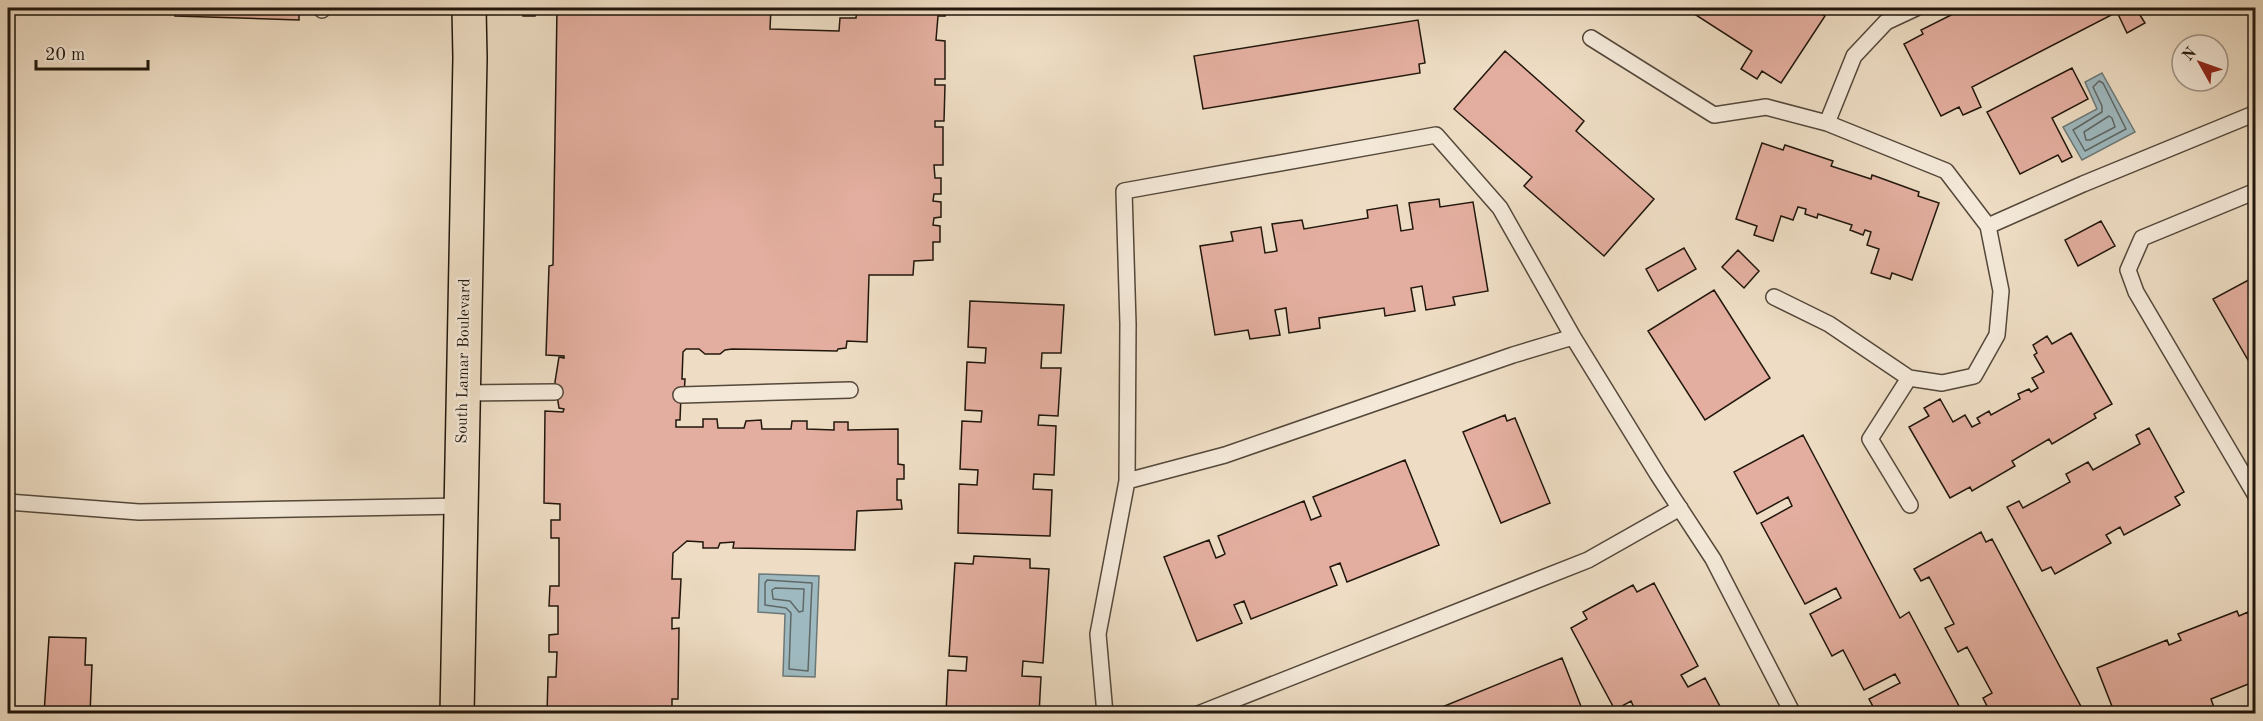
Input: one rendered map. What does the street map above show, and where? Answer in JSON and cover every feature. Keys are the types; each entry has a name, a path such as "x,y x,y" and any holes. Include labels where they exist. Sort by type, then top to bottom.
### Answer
{"main road":[{"name":"South Lamar Boulevard","path":"457,714 470,70 469,8"}],"lane":[{"path":"1827,123 1854,56 1886,22 1916,8"},
{"path":"1591,38 1714,115 1766,107 1827,123 1946,171 1988,226 2001,291 1997,335 1974,376 1942,383 1909,378 1829,324 1774,297"},
{"path":"1988,226 2256,113"},
{"path":"1105,714 1098,633 1127,482 1128,324 1124,190 1436,135 1500,208 1573,338 1713,559 1792,714"},
{"path":"2256,191 2142,237 2128,270 2136,292 2256,496"},
{"path":"1127,482 1225,455 1513,355 1573,338"},
{"path":"1909,378 1870,439 1910,505"},
{"path":"681,395 850,390"},
{"path":"463,393 555,392"},
{"path":"8,502 139,512 461,506"},
{"path":"1198,714 1587,560 1680,508"}],"water":[{"path":"2102,73 2135,132 2082,160 2063,127 2097,109 2085,82"},
{"path":"759,574 819,576 815,677 783,676 785,614 758,612"}],"building":[{"path":"176,8 299,8 299,20 175,16"},
{"path":"524,8 535,8 535,16 523,16"},
{"path":"557,8 771,8 770,29 839,31 840,18 856,18 857,8 945,8 945,16 938,16 936,40 945,41 945,79 935,79 935,85 945,85 944,121 935,121 935,127 943,127 943,165 934,165 935,178 941,178 941,194 934,194 933,201 941,202 941,217 934,218 933,225 940,226 940,242 933,242 933,260 914,261 913,275 869,275 867,342 847,341 846,348 837,351 732,349 720,354 705,354 699,349 686,349 683,352 684,395 681,395 680,420 676,420 676,427 703,427 703,419 717,419 718,428 744,428 746,421 761,420 762,429 791,429 792,421 807,421 807,429 834,430 834,422 848,422 848,430 898,429 898,464 904,465 904,479 897,479 897,500 901,500 902,509 857,511 855,550 733,548 734,542 720,543 718,548 703,548 703,542 687,541 673,553 672,579 681,579 679,618 672,618 672,629 679,628 678,699 672,699 672,714 547,714 548,677 556,677 557,652 549,652 549,635 558,634 558,606 549,606 550,586 559,586 559,538 551,538 551,520 560,520 560,504 544,503 545,411 563,412 564,409 559,408 555,382 559,357 564,358 564,356 546,355 549,266 553,265"},
{"path":"1685,8 1811,8 1825,16 1781,83 1762,71 1757,79 1741,69 1752,51"},
{"path":"1965,8 1970,14 1983,8 2156,8 2140,15 2145,23 2127,33 2117,12 1972,87 1981,107 1963,115 1959,107 1941,116 1904,44 1923,34 1921,30"},
{"path":"1418,20 1425,63 1419,64 1420,73 1203,109 1194,56"},
{"path":"1505,51 1584,121 1576,131 1654,199 1604,256 1524,186 1532,177 1454,109"},
{"path":"2072,68 2088,99 2052,118 2072,157 2062,162 2058,155 2020,174 1987,112"},
{"path":"1762,143 1783,150 1785,145 1833,161 1831,166 1871,179 1872,175 1875,176 1919,192 1918,196 1939,203 1912,280 1892,273 1890,279 1871,273 1879,249 1867,245 1871,232 1865,230 1863,235 1850,230 1852,225 1818,214 1817,218 1805,214 1806,209 1798,207 1793,220 1781,216 1773,241 1754,235 1757,226 1736,219"},
{"path":"1439,199 1440,207 1473,202 1488,291 1453,297 1455,305 1426,310 1422,286 1411,288 1415,311 1385,316 1384,308 1319,318 1320,328 1289,333 1286,308 1275,310 1280,335 1250,339 1248,330 1215,335 1200,246 1233,241 1231,232 1261,227 1265,253 1277,251 1272,224 1302,220 1304,229 1368,218 1367,210 1397,205 1401,231 1413,229 1409,203"},
{"path":"2101,221 2115,246 2078,266 2065,240"},
{"path":"1684,248 1696,269 1658,291 1646,269"},
{"path":"1738,250 1759,271 1744,288 1722,267"},
{"path":"2256,276 2256,374 2213,299"},
{"path":"1714,290 1770,378 1705,420 1648,331"},
{"path":"970,301 1064,305 1061,353 1042,353 1041,368 1061,368 1058,416 1039,415 1038,425 1056,426 1054,475 1034,474 1033,489 1052,490 1050,536 958,533 959,484 977,485 978,470 960,469 962,421 981,422 982,411 965,410 967,362 985,363 986,348 968,347"},
{"path":"2071,333 2112,404 2094,414 2096,418 2052,444 2049,439 2012,461 2015,466 1972,491 1970,487 1950,498 1909,427 1929,416 1924,408 1940,399 1953,422 1965,415 1972,427 1980,423 1977,418 1989,411 1991,415 2020,399 2018,394 2029,389 2031,392 2038,388 2032,378 2044,372 2034,355 2037,353 2033,345 2047,336 2052,344"},
{"path":"1505,415 1507,421 1515,418 1550,503 1501,523 1463,432"},
{"path":"2149,428 2184,492 2175,497 2180,505 2124,535 2120,527 2106,535 2111,543 2055,574 2051,567 2042,571 2007,507 2019,501 2023,508 2070,482 2066,474 2088,462 2093,470 2140,444 2136,435"},
{"path":"1803,435 1900,618 1909,612 1959,706 1945,714 1877,714 1869,699 1900,683 1895,674 1864,690 1843,650 1832,656 1810,614 1841,598 1836,588 1805,604 1761,523 1792,506 1788,497 1757,514 1734,472"},
{"path":"1405,460 1439,545 1347,582 1340,563 1330,567 1337,585 1251,619 1244,601 1234,605 1242,623 1197,641 1164,557 1209,540 1216,558 1221,556 1225,554 1218,536 1304,501 1311,520 1321,516 1313,497"},
{"path":"1981,532 1986,542 1992,539 2085,714 1991,714 1983,698 1992,693 1967,647 1958,652 1945,628 1954,624 1929,577 1921,581 1914,569"},
{"path":"974,556 1030,559 1030,568 1049,569 1043,663 1023,661 1022,676 1041,677 1039,714 946,714 948,670 966,671 967,657 949,656 955,563 973,564"},
{"path":"1654,583 1698,666 1681,675 1688,687 1705,678 1724,714 1637,714 1631,701 1615,710 1571,628 1587,619 1583,612 1594,606 1633,585 1637,592"},
{"path":"2237,611 2239,616 2248,612 2256,631 2256,681 2211,699 2216,713 2214,714 2184,714 2182,710 2172,714 2115,714 2097,668 2167,640 2169,645 2181,640 2178,634"},
{"path":"49,637 86,638 85,665 92,665 90,714 44,714"},
{"path":"1562,658 1584,714 1425,714"}]}
